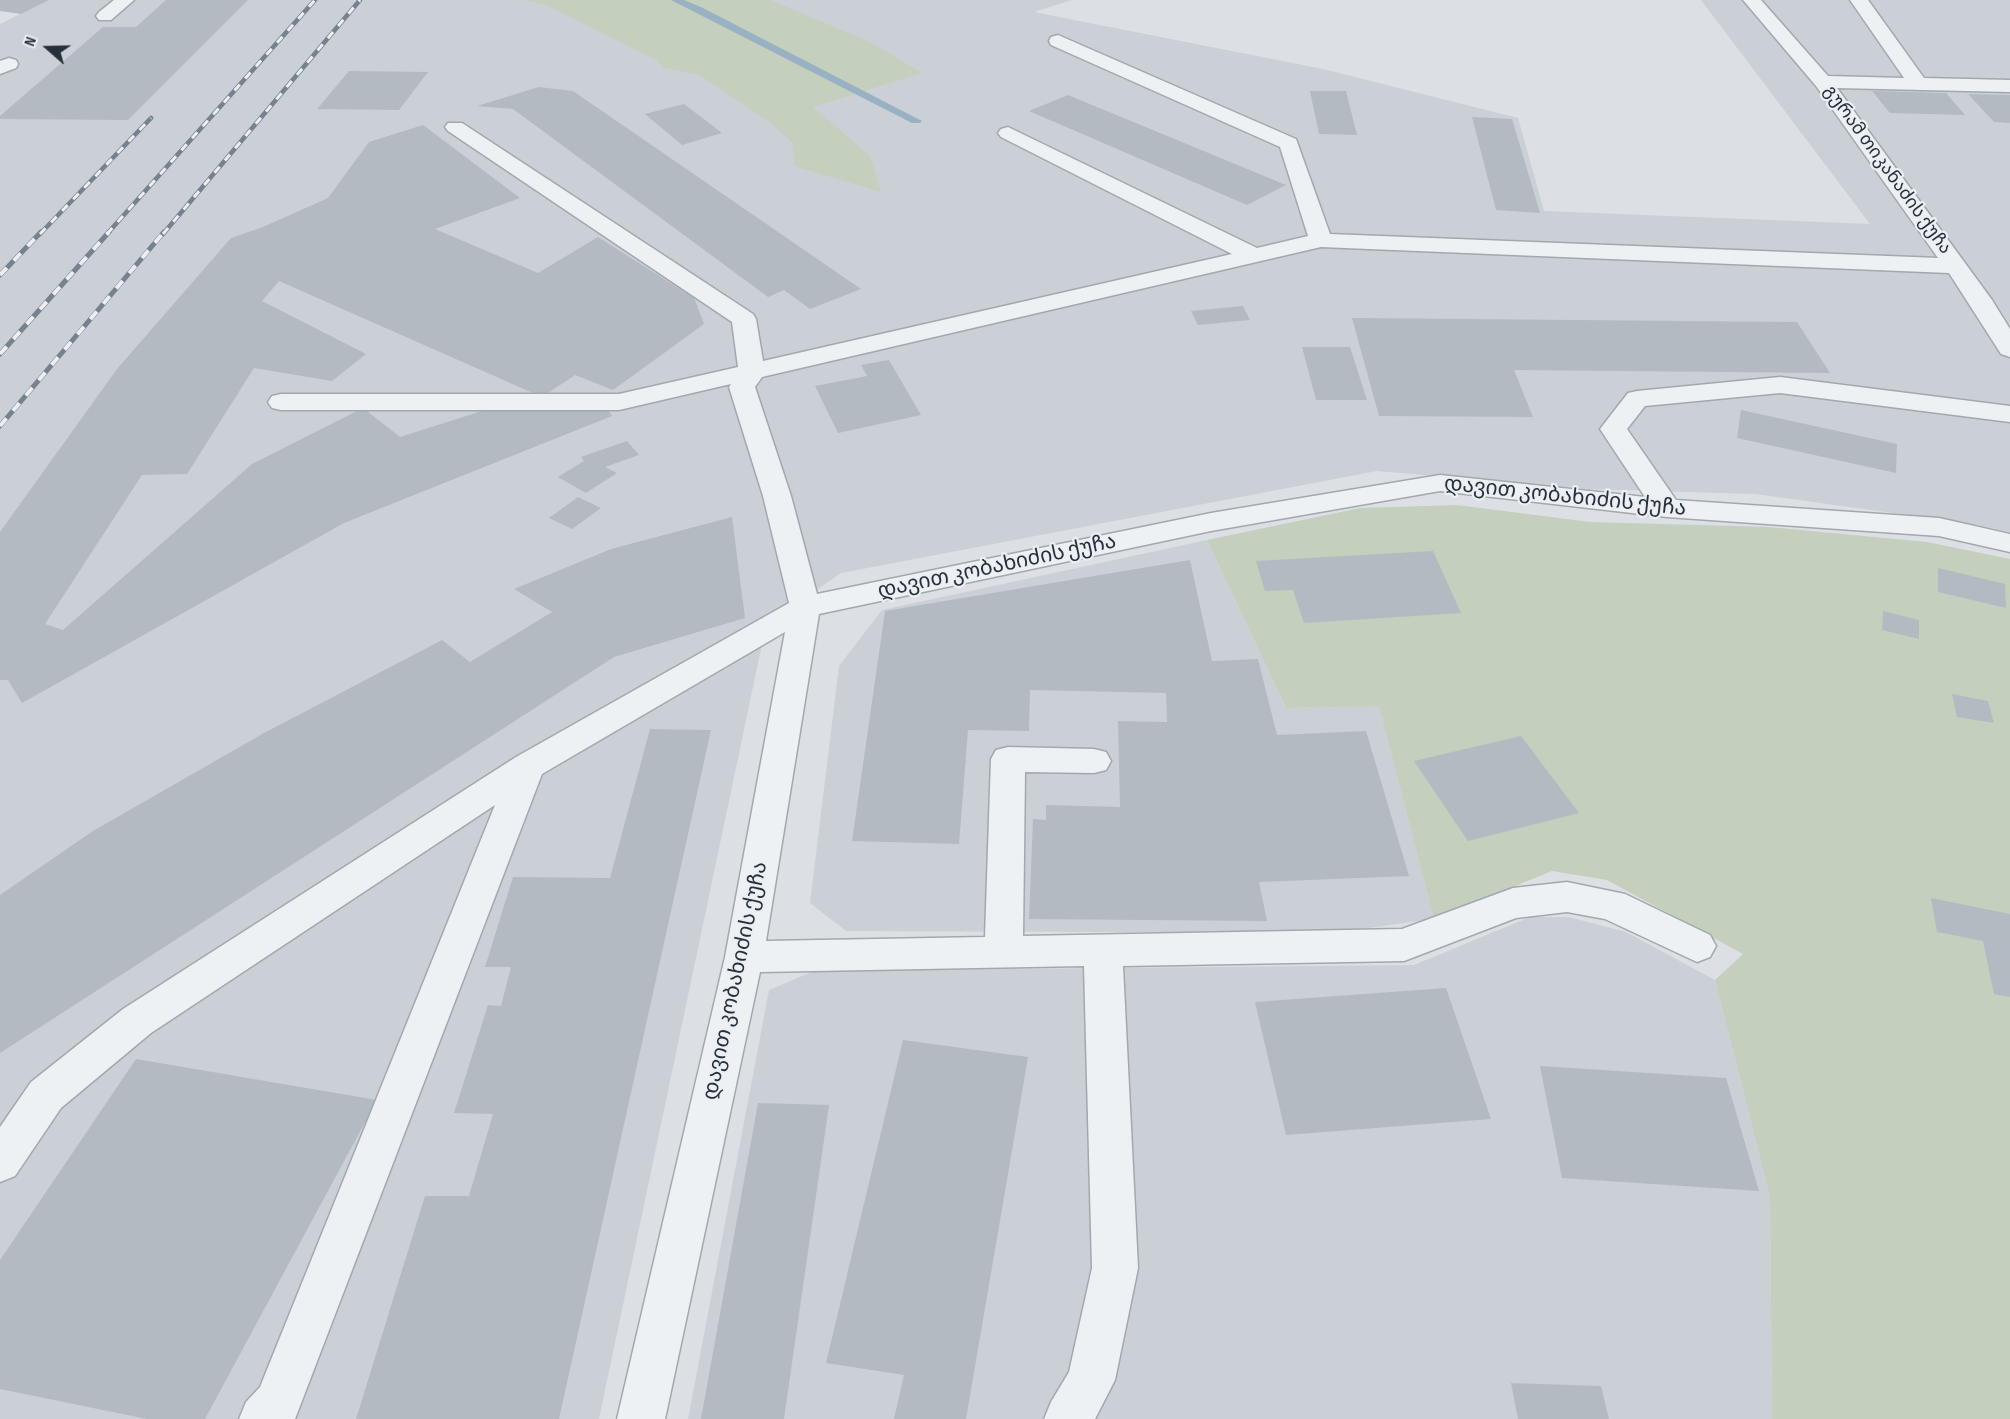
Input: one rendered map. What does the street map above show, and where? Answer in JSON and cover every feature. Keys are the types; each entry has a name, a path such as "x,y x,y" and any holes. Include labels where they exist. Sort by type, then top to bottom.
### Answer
{"street":[{"path":"105,16 125,0"},
{"name":"გურამ თიკანაძის ქუჩა","path":"1752,0 1823,82 1955,266 2010,349"},
{"path":"1859,0 1918,84"},
{"path":"1058,41 1289,143 1321,240"},
{"path":"1823,82 2010,86"},
{"path":"0,1162 46,1095 137,1021 528,766 805,607 777,496 741,387 752,372 744,319 455,127"},
{"path":"1008,133 1253,255"},
{"path":"281,402 619,402 1321,240 1955,266"},
{"path":"1667,508 1613,429 1637,399 1780,385 2010,414"},
{"name":"დავით კობახიძის ქუჩა","path":"641,1419 744,957 805,607 1211,522 1440,483 1667,508 1939,527 2010,543"},
{"path":"1004,952 1008,759 1094,761"},
{"path":"263,1419 277,1404 528,766"},
{"path":"744,957 1404,945 1513,903 1567,897 1612,904 1697,946"},
{"path":"1068,1419 1091,1380 1115,1268 1103,951"}],"shaded area":[{"path":"49,0 1072,0 1034,12 1323,69 1518,118 1544,211 1870,224 1701,0 2010,0 2010,532 1973,524 1755,494 1589,489 1377,471 841,573 766,625 599,1419 0,1419 0,24"},
{"path":"1207,540 1286,708 1379,705 1434,919 1332,933 846,931 810,903 839,666 882,610"},
{"path":"1530,917 1569,917 1626,932 1715,980 1770,1198 1772,1419 688,1419 769,990 814,971 1414,965"}],"green space":[{"path":"525,0 770,0 868,41 922,73 813,107 870,156 881,192 795,166 793,143 772,124 700,75 665,68 656,60 547,5"},
{"path":"1457,505 1590,522 1769,527 1927,542 2010,559 2010,1419 1772,1419 1770,1198 1715,980 1743,954 1607,880 1552,871 1434,919 1379,706 1286,708 1207,540 1360,508"}],"building":[{"path":"0,0 49,0 21,14 0,11"},
{"path":"166,0 248,0 128,120 0,119 0,116 103,27 136,27"},
{"path":"349,71 428,72 399,110 317,109"},
{"path":"539,87 573,91 861,289 810,309 784,290 768,297 513,109 477,106"},
{"path":"1310,91 1346,91 1357,135 1319,134"},
{"path":"1872,91 1946,93 1965,115 1890,113"},
{"path":"1968,94 2010,95 2010,123 1994,122"},
{"path":"1068,95 1286,185 1247,205 1029,111"},
{"path":"684,104 722,133 682,145 645,114"},
{"path":"1472,117 1512,119 1540,213 1496,210"},
{"path":"423,125 520,198 435,229 538,273 598,237 694,298 704,324 613,390 575,375 542,397 279,281 262,301 366,354 332,381 254,368 187,474 142,475 45,624 63,630 252,464 363,408 400,437 482,411 608,409 612,416 344,523 22,703 8,680 0,680 0,532 117,369 231,238 263,227 328,198 369,142"},
{"path":"1243,306 1250,320 1198,325 1191,311"},
{"path":"1352,318 1797,322 1830,373 1514,370 1533,417 1379,416"},
{"path":"1302,347 1350,347 1367,400 1316,400"},
{"path":"889,360 921,415 838,433 815,386 867,376 861,365"},
{"path":"1741,410 1897,444 1896,473 1737,438"},
{"path":"627,441 639,455 605,467 617,473 586,493 558,477 584,461 581,457"},
{"path":"578,497 601,508 572,529 549,518"},
{"path":"732,517 745,618 614,657 0,1053 0,895 93,831 264,733 442,640 470,662 552,612 514,589 611,549"},
{"path":"1433,551 1461,613 1304,623 1293,590 1265,591 1256,561"},
{"path":"1190,560 1212,661 1258,659 1277,735 1366,731 1409,876 1259,882 1267,921 1029,919 1033,819 1046,820 1046,805 1120,807 1118,721 1167,722 1166,693 1030,690 1029,731 968,730 959,844 852,841 885,611"},
{"path":"1938,568 2005,584 2006,608 1938,592"},
{"path":"1883,611 1919,620 1919,639 1882,630"},
{"path":"1952,694 1988,701 1994,723 1957,717"},
{"path":"650,729 711,730 559,1419 356,1419 425,1196 469,1196 493,1114 454,1113 488,1005 501,1006 511,967 485,967 513,877 610,878"},
{"path":"1521,736 1579,813 1468,841 1414,761"},
{"path":"1931,898 2010,914 2010,997 1994,994 1983,941 1937,932"},
{"path":"1446,988 1491,1119 1286,1135 1255,1002"},
{"path":"903,1040 1028,1057 966,1419 894,1419 904,1375 826,1363"},
{"path":"136,1059 377,1100 205,1419 147,1419 0,1389 0,1260"},
{"path":"1540,1066 1726,1078 1759,1191 1562,1178"},
{"path":"758,1103 829,1105 784,1419 701,1419"},
{"path":"1511,1383 1601,1386 1609,1419 1518,1419"}],"waterway":[{"path":"676,0 700,10 916,121"}],"railway":[{"path":"107,234 315,0"},
{"path":"163,234 360,0"},
{"path":"40,234 151,118"},
{"path":"0,275 41,232"},
{"path":"0,354 109,232"},
{"path":"0,426 164,232"}]}
